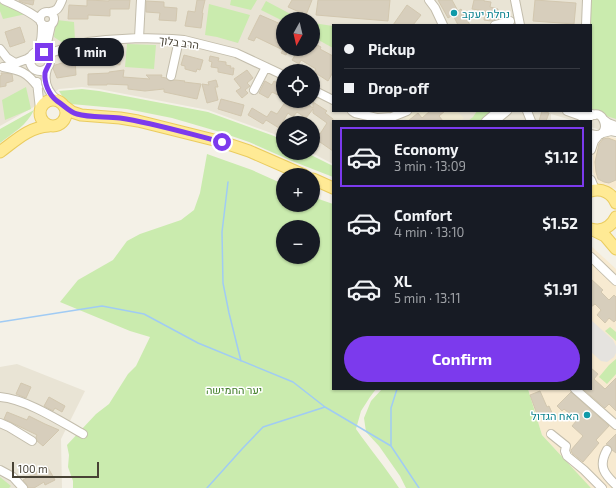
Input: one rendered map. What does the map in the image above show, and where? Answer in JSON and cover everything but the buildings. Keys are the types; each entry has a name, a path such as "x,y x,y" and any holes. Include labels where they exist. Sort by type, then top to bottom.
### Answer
{"main road":[{"path":"0,152 30,127 45,102 53,100 61,103 76,114 138,121 222,142 249,151 288,168"},
{"path":"61,103 66,113 66,117 62,123"},
{"path":"39,111 41,121 49,126"},
{"path":"17,139 34,129 58,126 69,119 88,116"},
{"path":"320,182 332,188"},
{"path":"595,190 606,192 614,199"},
{"path":"592,230 605,229 610,226 615,219"},
{"path":"615,219 612,237 616,249"},
{"path":"592,230 605,236 616,249"}],"street":[{"path":"4,0 32,14 50,29"},
{"path":"39,111 38,87 31,57 38,49 42,38 41,14 58,9 62,0"},
{"path":"139,38 141,0"},
{"path":"429,0 435,8 443,24"},
{"path":"515,0 520,24"},
{"path":"586,24 588,0"},
{"path":"25,10 47,12 53,15 54,19 50,29 46,53 50,60 45,74 46,83 50,92 61,103"},
{"path":"499,24 510,21"},
{"path":"50,29 49,39 53,45 60,48 67,47"},
{"name":"הרב בלוך","path":"46,53 88,42 106,40 139,38 179,40 236,53 276,72"},
{"path":"171,76 179,40"},
{"name":"הרב בלוך","path":"48,66 56,55 67,47"},
{"path":"0,49 7,58 17,63 23,62 40,71 43,71 48,66"},
{"path":"2,68 27,59 41,51 46,53"},
{"path":"254,90 266,67"},
{"path":"2,68 16,70 26,74 38,87"},
{"path":"320,94 332,100"},
{"path":"354,112 375,119 400,116"},
{"path":"487,120 497,112"},
{"path":"496,120 507,112"},
{"path":"571,112 581,116 584,120"},
{"path":"585,112 599,115 604,120 616,126"},
{"path":"586,120 595,115"},
{"path":"592,147 598,134 606,127 604,120"},
{"path":"598,134 611,131 616,132"},
{"path":"592,258 616,281"},
{"path":"576,390 616,423"},
{"path":"0,397 20,402 45,413 83,434"},
{"path":"0,423 32,441"},
{"path":"551,434 566,446 568,456 602,488"},
{"path":"607,450 603,470 607,477 616,485"},
{"path":"0,470 13,477 23,488"}],"shaded area":[{"path":"0,0 616,0 616,135 592,127 592,120 571,120 551,114 551,120 332,120 332,163 320,157 320,116 276,116 276,135 208,110 99,89 82,87 59,89 32,108 0,126"},
{"path":"414,112 458,112 464,118 462,120 406,120 405,117"},
{"path":"607,136 616,138 616,189 600,184 596,180 593,172 595,147 599,138"},
{"path":"592,247 616,269 616,488 591,488 542,435 528,390 592,390"},
{"path":"592,321 613,340 616,346 616,353 614,357 607,362 601,361 592,353"},
{"path":"17,364 85,391 61,439 62,488 0,488 0,367"}],"green space":[{"path":"231,0 257,0 251,10 230,5"},
{"path":"587,0 616,0 616,119 592,111 592,24 586,24"},
{"path":"266,1 287,12 276,12 276,18 261,10"},
{"path":"0,2 26,14 3,19 0,11"},
{"path":"209,4 250,15 238,43 205,35"},
{"path":"57,20 74,22 75,40 63,43 54,37"},
{"path":"320,24 332,26 332,47 320,41"},
{"path":"127,44 156,45 154,69 125,67"},
{"path":"26,87 31,109 5,120 2,100"},
{"path":"82,89 208,112 276,137 276,154 249,142 172,118 127,109 71,104 64,99 59,91"},
{"path":"34,110 24,124 0,143 0,129"},
{"path":"476,112 494,112 484,120 469,120"},
{"name":"יער החמישה","path":"207,154 252,170 276,181 276,212 320,212 320,199 332,204 332,390 375,390 361,411 356,429 399,488 73,488 73,481 68,467 69,455 67,445 96,414 109,404 128,374 136,366 150,337 130,331 60,302 78,280 113,260 127,241 140,234 181,220 194,210 200,193"},
{"path":"290,160 320,160 332,166 332,177 320,172 320,168 310,168"},
{"path":"610,327 616,332 616,341 605,331"},
{"path":"616,359 616,374 607,384 599,377"},
{"path":"381,390 528,390 542,435 591,488 406,488 400,476 379,446 366,432 364,418 371,401"},
{"path":"0,477 11,486 9,488 0,488"}],"waterway":[{"path":"228,182 222,232 223,283 241,361"},
{"path":"0,322 102,306 144,314 198,343 293,382 325,407 391,446 419,488"},
{"path":"391,446 391,408 397,390"},
{"path":"207,488 263,427 325,407"}],"place":[{"name":"נחלת יעקב","path":"454,13"},
{"name":"האח הגדול","path":"587,415"}],"route":[{"path":"44,52 49,56 50,60 45,74 46,83 50,92 57,100 72,112 81,116 120,118 138,121 222,142"}]}
